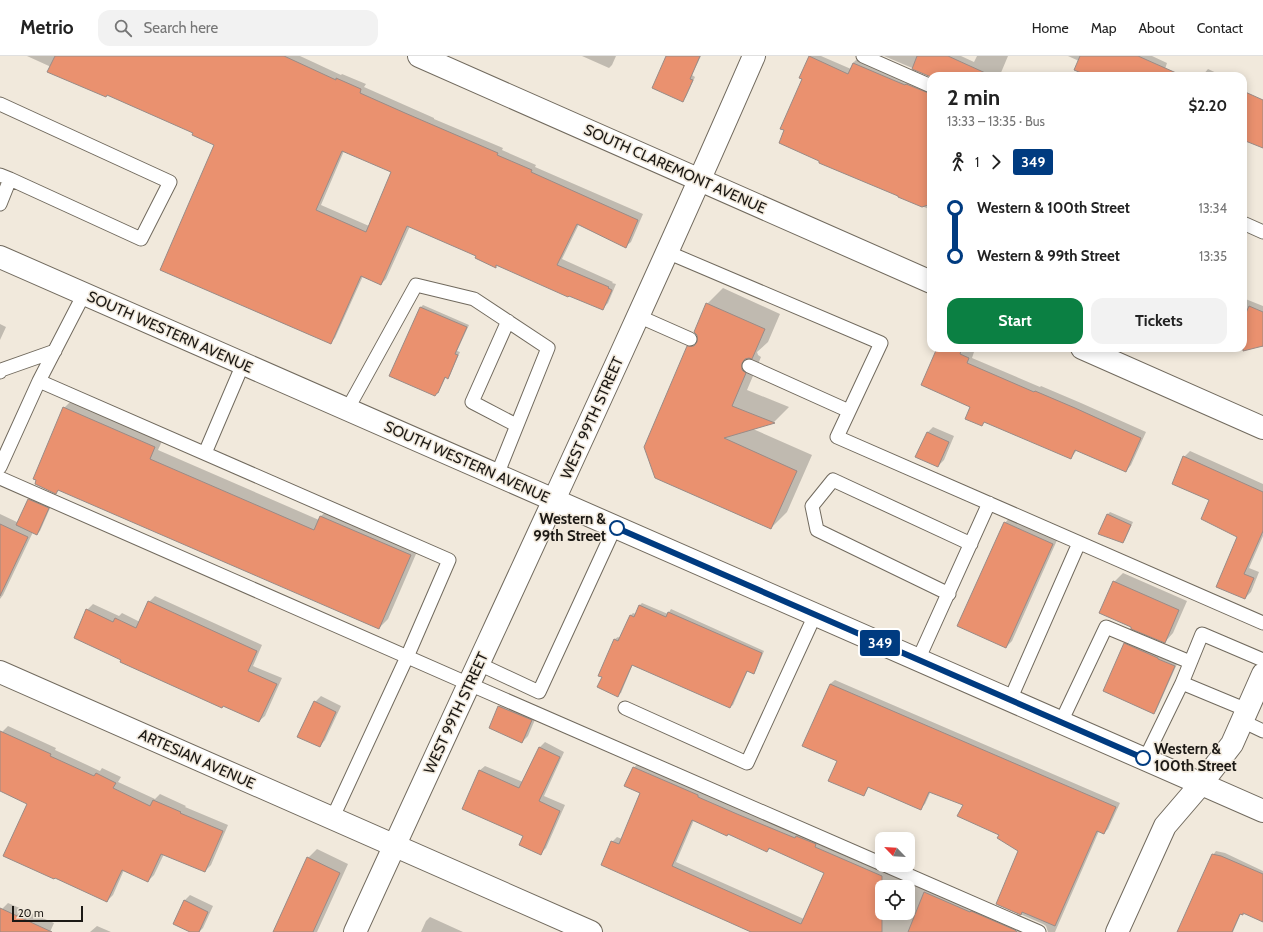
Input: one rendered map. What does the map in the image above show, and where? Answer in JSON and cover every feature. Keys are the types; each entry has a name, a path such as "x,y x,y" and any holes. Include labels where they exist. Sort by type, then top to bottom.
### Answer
{"street":[{"name":"SOUTH CLAREMONT AVENUE","path":"419,56 927,280"},
{"name":"WEST 99TH STREET","path":"355,932 700,180 754,56"},
{"name":"SOUTH WESTERN AVENUE","path":"0,258 1263,811"},
{"path":"1091,352 1263,428"},
{"name":"ARTESIAN AVENUE","path":"0,672 591,932"},
{"path":"1117,932 1164,826 1201,784 1232,744 1263,674"}],"lane":[{"path":"863,56 927,84"},
{"path":"0,104 170,182 141,238 5,177 0,204"},
{"path":"1247,225 1263,232"},
{"path":"667,252 881,343 837,437 1263,623"},
{"path":"347,410 416,285 474,299 548,348 496,475"},
{"path":"0,466 39,381 84,294"},
{"path":"638,316 690,339"},
{"path":"508,321 472,402 516,426"},
{"path":"0,372 1,370 55,350"},
{"path":"205,453 243,364"},
{"path":"749,366 849,411"},
{"path":"39,381 449,560 407,657 332,819"},
{"path":"0,478 875,861"},
{"path":"949,594 817,530 812,506 833,480 971,544"},
{"path":"918,660 989,503"},
{"path":"479,664 539,692 615,527"},
{"path":"1010,700 1079,543"},
{"path":"625,708 747,763 815,615"},
{"path":"1061,722 1106,628 1190,662"},
{"path":"1145,759 1182,683 1202,634 1263,660"},
{"path":"1182,683 1245,716 1263,731"},
{"path":"901,872 1039,932"}],"building":[{"path":"55,56 284,56 336,80 336,78 361,89 360,93 498,153 497,155 532,170 531,172 638,220 626,248 577,224 557,265 609,287 608,288 612,290 603,310 569,296 568,297 496,265 496,268 475,258 476,256 407,226 381,285 361,276 331,344 160,270 214,145 192,135 193,133 107,95 106,97 47,72","holes":["342,151 391,172 366,232 316,210"]},
{"path":"666,56 700,56 690,79 693,80 683,102 652,88"},
{"path":"809,56 848,74 853,63 905,85 906,84 927,92 927,205 922,207 898,197 819,163 819,161 779,143 784,130 780,129 802,79 799,78"},
{"path":"917,56 948,56 983,72 927,72 927,75 912,69"},
{"path":"1080,56 1138,56 1174,72 1079,72 1074,70"},
{"path":"1247,93 1263,100 1263,148 1247,142"},
{"path":"706,303 765,329 752,359 745,359 742,363 742,370 746,373 732,406 775,423 724,438 797,471 771,529 655,478 644,447 687,346 694,346 697,342 697,335 694,332"},
{"path":"1249,306 1263,312 1263,346 1247,350 1247,311"},
{"path":"420,307 467,327 455,354 458,355 448,379 445,377 438,393 435,396 389,376"},
{"path":"935,352 961,352 960,354 969,358 967,363 1075,408 1141,438 1126,472 1075,450 1071,459 984,422 982,426 965,419 970,407 921,385"},
{"path":"63,407 155,447 150,459 314,530 320,516 411,555 379,629 58,490 56,494 35,484 36,480 33,479"},
{"path":"927,432 949,442 938,467 915,457"},
{"path":"1183,456 1263,492 1263,531 1244,574 1254,578 1245,599 1216,587 1237,537 1201,519 1209,500 1172,484"},
{"path":"28,499 49,508 37,535 16,525"},
{"path":"1107,514 1131,525 1123,543 1098,534"},
{"path":"1004,522 1053,544 1006,648 957,626"},
{"path":"0,524 28,537 0,596"},
{"path":"1113,581 1179,610 1165,643 1131,629 1131,627 1099,613"},
{"path":"148,601 257,651 248,671 277,684 259,722 223,706 222,708 120,662 121,660 74,638 86,609 113,622 115,618 136,628"},
{"path":"639,605 666,617 668,612 762,653 754,674 747,671 730,708 632,665 618,697 597,687 602,677 598,676 614,639 618,641 630,615 634,617"},
{"path":"1124,643 1175,666 1154,714 1103,691"},
{"path":"830,684 1116,807 1104,834 1097,831 1055,926 1022,912 1021,915 996,904 1018,851 997,838 999,835 957,816 963,805 929,792 921,810 868,787 864,796 828,781 837,761 802,746"},
{"path":"314,701 336,712 320,747 297,737"},
{"path":"498,706 532,720 522,743 489,728"},
{"path":"0,731 51,754 50,756 94,776 96,773 116,783 113,788 150,806 153,800 223,831 205,872 161,854 148,882 122,870 107,902 3,856 27,804 0,791"},
{"path":"539,747 560,757 539,801 560,811 541,855 519,845 523,836 462,809 479,770 519,788"},
{"path":"633,767 698,795 698,797 737,814 795,838 796,836 816,844 815,847 882,876 882,880 875,880 875,920 882,920 882,932 751,932 601,865 611,841 619,844 640,793 624,786","holes":["692,820 727,836 728,834 767,852 769,848 824,873 801,924 672,866"]},
{"path":"1212,854 1221,856 1263,874 1263,922 1243,913 1243,915 1240,914 1232,932 1177,932"},
{"path":"307,857 340,873 313,932 273,932"},
{"path":"924,892 1017,932 908,932 913,920 915,920 915,914"},
{"path":"184,900 208,912 199,932 190,932 173,924"},
{"path":"0,908 52,932 0,932"}],"bus line":[{"name":"349","path":"617,528 1143,758"}],"place":[{"name":"Western & 99th Street","path":"617,528"},
{"name":"Western & 100th Street","path":"1143,758"}]}
